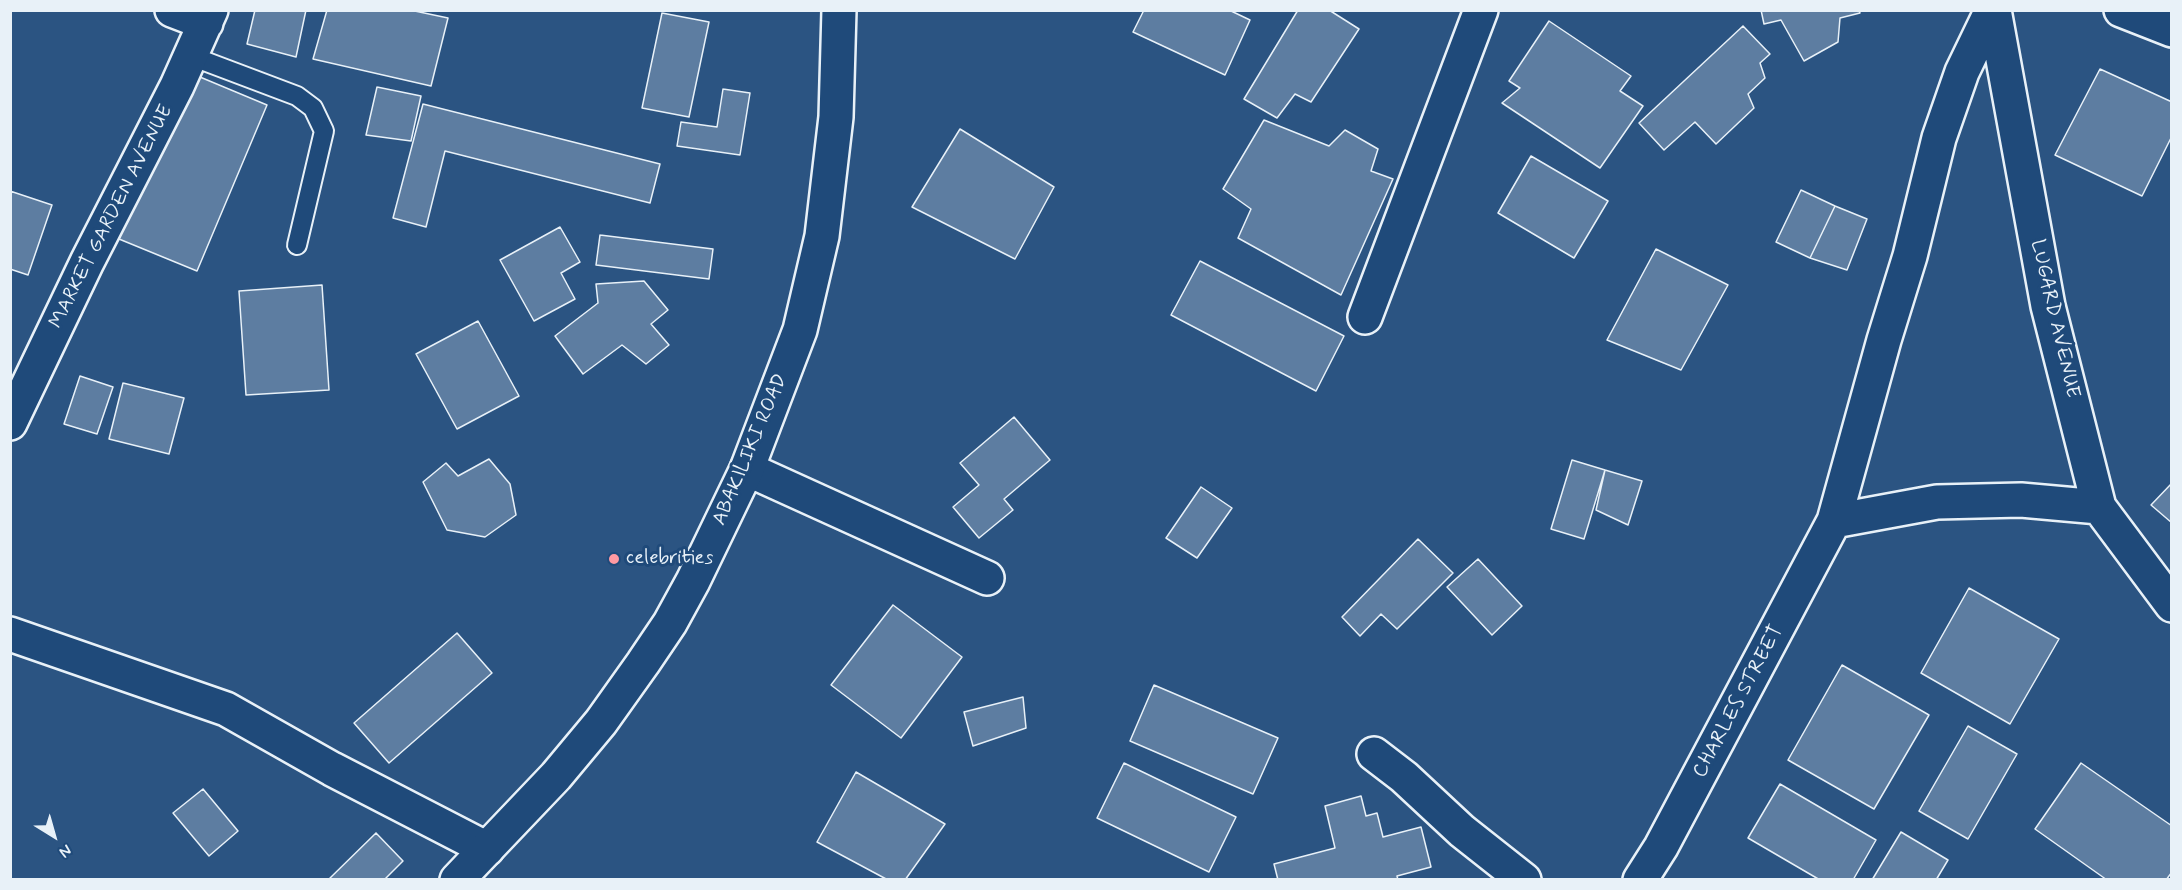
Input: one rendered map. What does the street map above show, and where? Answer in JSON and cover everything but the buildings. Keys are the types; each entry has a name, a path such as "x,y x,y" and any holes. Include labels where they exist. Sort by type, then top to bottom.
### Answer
{"street":[{"path":"172,10 208,17"},
{"name":"ABAKILIKI ROAD","path":"457,879 556,776 601,722 643,663 670,623 693,581 747,469 800,330 822,236 836,117 839,10"},
{"path":"1365,316 1481,10"},
{"name":"LUGARD AVENUE","path":"1993,10 2048,306 2099,507 2172,605"},
{"name":"CHARLES STREET","path":"1640,879 1661,847 1707,763 1834,521 1884,340 1910,256 1939,138 1962,72 1993,10"},
{"path":"2121,10 2172,30"},
{"name":"MARKET GARDEN AVENUE","path":"10,423 87,262 191,56 208,17"},
{"path":"747,469 987,578"},
{"path":"1834,521 1936,502 2021,500 2099,507"},
{"path":"10,634 226,709 332,769 487,849"},
{"path":"1374,754 1404,777 1462,831 1524,879"}],"lane":[{"path":"191,56 297,96 313,108 324,131 297,245"}],"place":[{"name":"celebrities","path":"614,559"}]}
